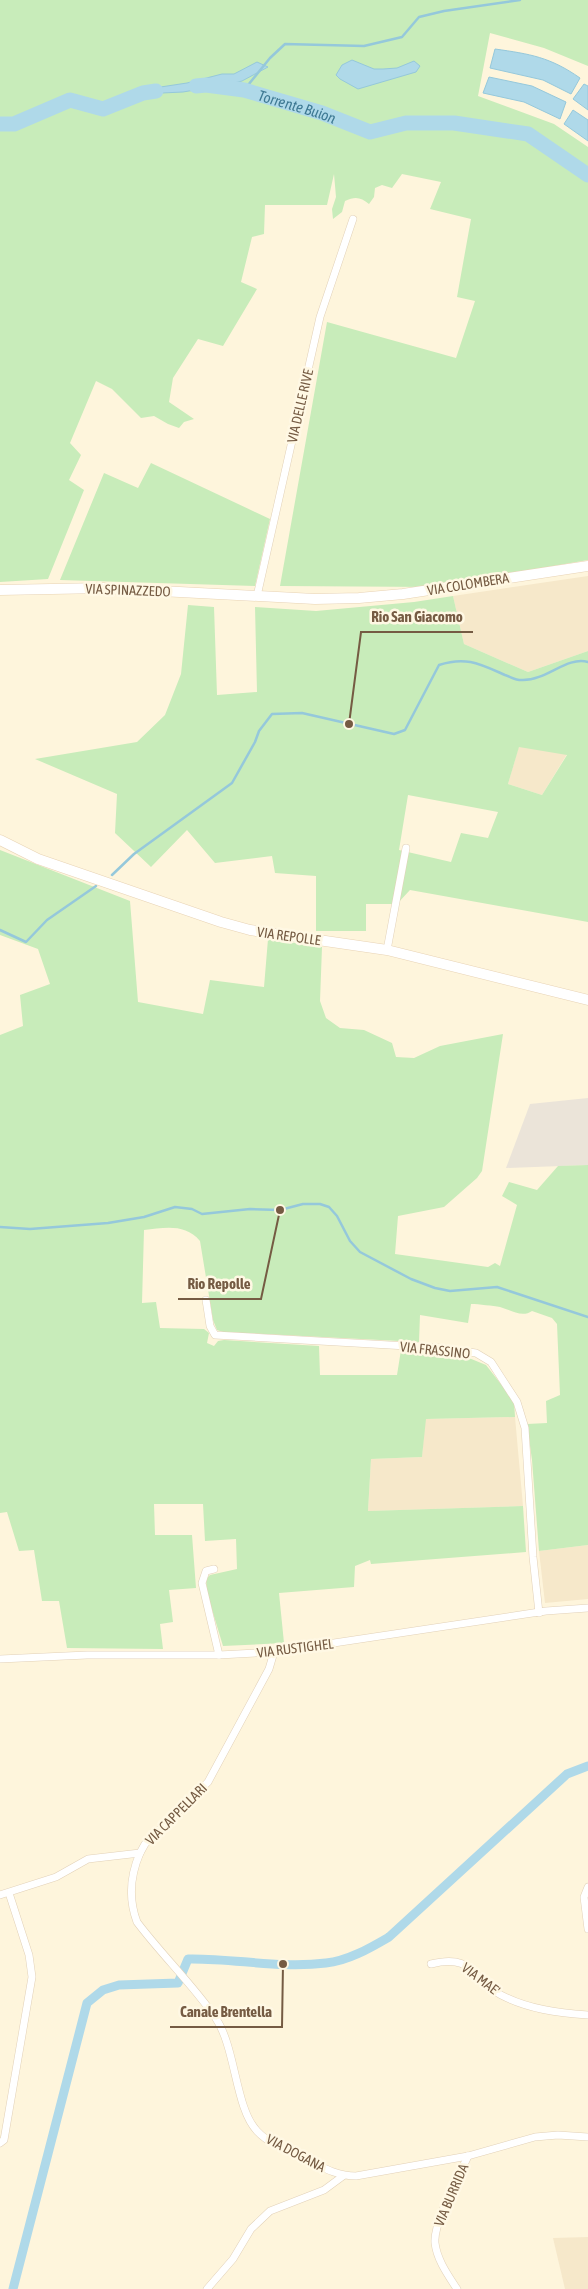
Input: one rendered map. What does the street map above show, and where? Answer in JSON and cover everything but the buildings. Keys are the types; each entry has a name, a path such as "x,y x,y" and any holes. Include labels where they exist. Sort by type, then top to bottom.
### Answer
{"street":[{"name":"VIA DELLE RIVE","path":"257,596 320,317 353,219"},
{"name":"VIA COLOMBERA","path":"257,596 359,598 404,594 588,566"},
{"name":"VIA SPINAZZEDO","path":"0,590 103,588 257,596"},
{"name":"VIA REPOLLE","path":"0,840 38,859 221,922 250,930 387,950 588,1000"},
{"path":"387,950 406,848"},
{"name":"VIA FRASSINO","path":"206,1300 210,1326 215,1335 442,1348 476,1354 491,1362 517,1402 525,1428 533,1557 539,1613"},
{"path":"214,1569 206,1571 202,1583 219,1655"},
{"name":"VIA RUSTIGHEL","path":"0,1658 87,1655 219,1655 274,1652 539,1613 588,1608"},
{"name":"VIA CAPPELLARI","path":"0,1894 9,1893 56,1877 88,1859 140,1852 145,1844 208,1782 269,1669 274,1652"},
{"name":"VIA DOGANA","path":"140,1852 132,1871 131,1881 134,1914 137,1922 215,2016 223,2030 249,2119 258,2132 282,2148 343,2176 362,2175 468,2156 540,2137 588,2137"},
{"path":"588,1887 584,1897 588,1929"},
{"path":"0,2143 4,2140 13,2094 19,2044 32,1977 29,1955 9,1893"},
{"name":"VIA MAE'","path":"431,1964 447,1960 460,1963 470,1968 500,1994 531,2007 588,2015"},
{"name":"VIA BURRIDA","path":"457,2289 439,2260 435,2243 436,2228 468,2156"},
{"path":"207,2289 233,2259 251,2228 270,2211 324,2190 343,2176"}],"shaded area":[{"path":"588,576 588,651 528,672 464,644 453,596"},
{"path":"519,746 567,754 542,795 508,784"},
{"path":"588,1098 588,1165 506,1168 530,1104"},
{"path":"515,1417 523,1506 368,1511 371,1459 422,1457 425,1419"},
{"path":"588,1545 588,1599 545,1603 539,1551"},
{"path":"588,2237 588,2289 565,2289 553,2238"}],"green space":[{"path":"0,0 588,0 588,66 544,48 490,33 478,96 554,124 588,147 588,560 433,587 280,586 327,322 456,358 475,301 457,297 471,219 430,209 441,182 402,174 392,188 382,185 375,188 374,197 369,204 358,198 345,201 342,212 333,219 332,209 336,197 334,174 327,205 265,205 264,234 252,237 241,282 257,289 223,346 198,339 173,378 169,402 194,419 184,422 179,428 154,416 141,418 112,389 96,381 70,443 81,455 69,480 84,490 48,579 0,582"},
{"path":"151,463 270,519 255,586 60,580 104,473 138,488"},
{"path":"453,596 464,644 528,672 588,651 588,922 410,890 397,904 366,904 366,931 316,931 316,876 275,873 272,856 215,863 187,830 151,867 115,833 117,794 35,759 137,742 165,715 181,674 188,605 214,607 217,695 257,692 255,607 316,611 414,602","holes":["519,747 567,755 542,795 508,784","408,795 498,812 488,838 461,833 451,862 399,850"]},
{"path":"0,850 130,901 138,1002 203,1014 210,980 264,987 268,939 322,947 320,1001 326,1018 340,1028 364,1030 392,1043 396,1057 414,1058 440,1046 503,1034 482,1171 477,1178 444,1207 398,1216 395,1254 488,1267 495,1263 500,1266 517,1205 502,1196 509,1182 537,1190 558,1166 588,1165 588,1545 539,1551 532,1460 527,1424 547,1423 546,1401 560,1395 557,1324 552,1318 532,1311 520,1314 500,1307 471,1304 468,1323 420,1315 419,1342 223,1332 217,1330 213,1320 200,1241 188,1231 181,1229 144,1230 142,1303 156,1302 160,1328 204,1329 209,1333 207,1343 214,1346 218,1341 224,1340 319,1346 320,1375 397,1375 401,1350 464,1356 486,1365 514,1401 515,1417 426,1419 422,1457 371,1459 368,1511 523,1506 526,1552 371,1564 370,1560 355,1566 354,1587 279,1593 284,1643 223,1646 207,1593 206,1579 210,1575 237,1569 236,1539 205,1541 203,1504 154,1504 155,1535 192,1535 196,1588 169,1590 173,1622 160,1624 163,1649 67,1648 59,1601 42,1601 34,1550 19,1551 7,1512 0,1513 0,1035 23,1026 20,995 50,984 38,949 0,935"}],"water":[{"path":"495,49 549,61 580,78 571,94 543,80 490,68"},
{"path":"352,60 374,69 397,68 414,61 420,66 416,72 358,89 336,75 342,65"},
{"path":"257,62 268,67 242,81 183,92 141,94 130,97 96,114 89,108 94,104 121,99 134,91 187,83 222,74 234,74"},
{"path":"489,77 532,86 566,102 560,119 524,102 483,93"},
{"path":"584,84 588,86 588,110 573,99"},
{"path":"573,110 588,120 588,141 564,124"}],"waterway":[{"path":"244,90 270,58 285,44 364,46 402,37 419,17 444,11 520,0"},
{"name":"Torrente Buion","path":"196,86 206,85 244,90 322,113 370,132 406,123 454,123 528,134 588,175"},
{"name":"Torrente Buion","path":"0,124 14,124 70,100 103,109 143,93 156,91"},
{"path":"112,875 134,854 232,783 255,742 259,731 272,714 302,713 394,734 405,730 439,665 457,661 473,662 514,679 521,680 532,679 572,662 588,662"},
{"path":"0,930 26,942 47,920 96,886"},
{"path":"0,1227 30,1229 108,1223 144,1217 175,1207 192,1209 202,1214 250,1209 280,1210 303,1204 320,1204 329,1207 337,1216 350,1241 360,1252 411,1279 435,1288 450,1291 497,1287 588,1317"},
{"path":"13,2289 87,2003 103,1990 119,1985 178,1983 188,1959 309,1965 334,1962 359,1953 389,1937 567,1774 588,1766"}],"place":[{"name":"Rio San Giacomo","path":"349,724"},
{"name":"Rio Repolle","path":"280,1210"},
{"name":"Canale Brentella","path":"283,1964"}]}
